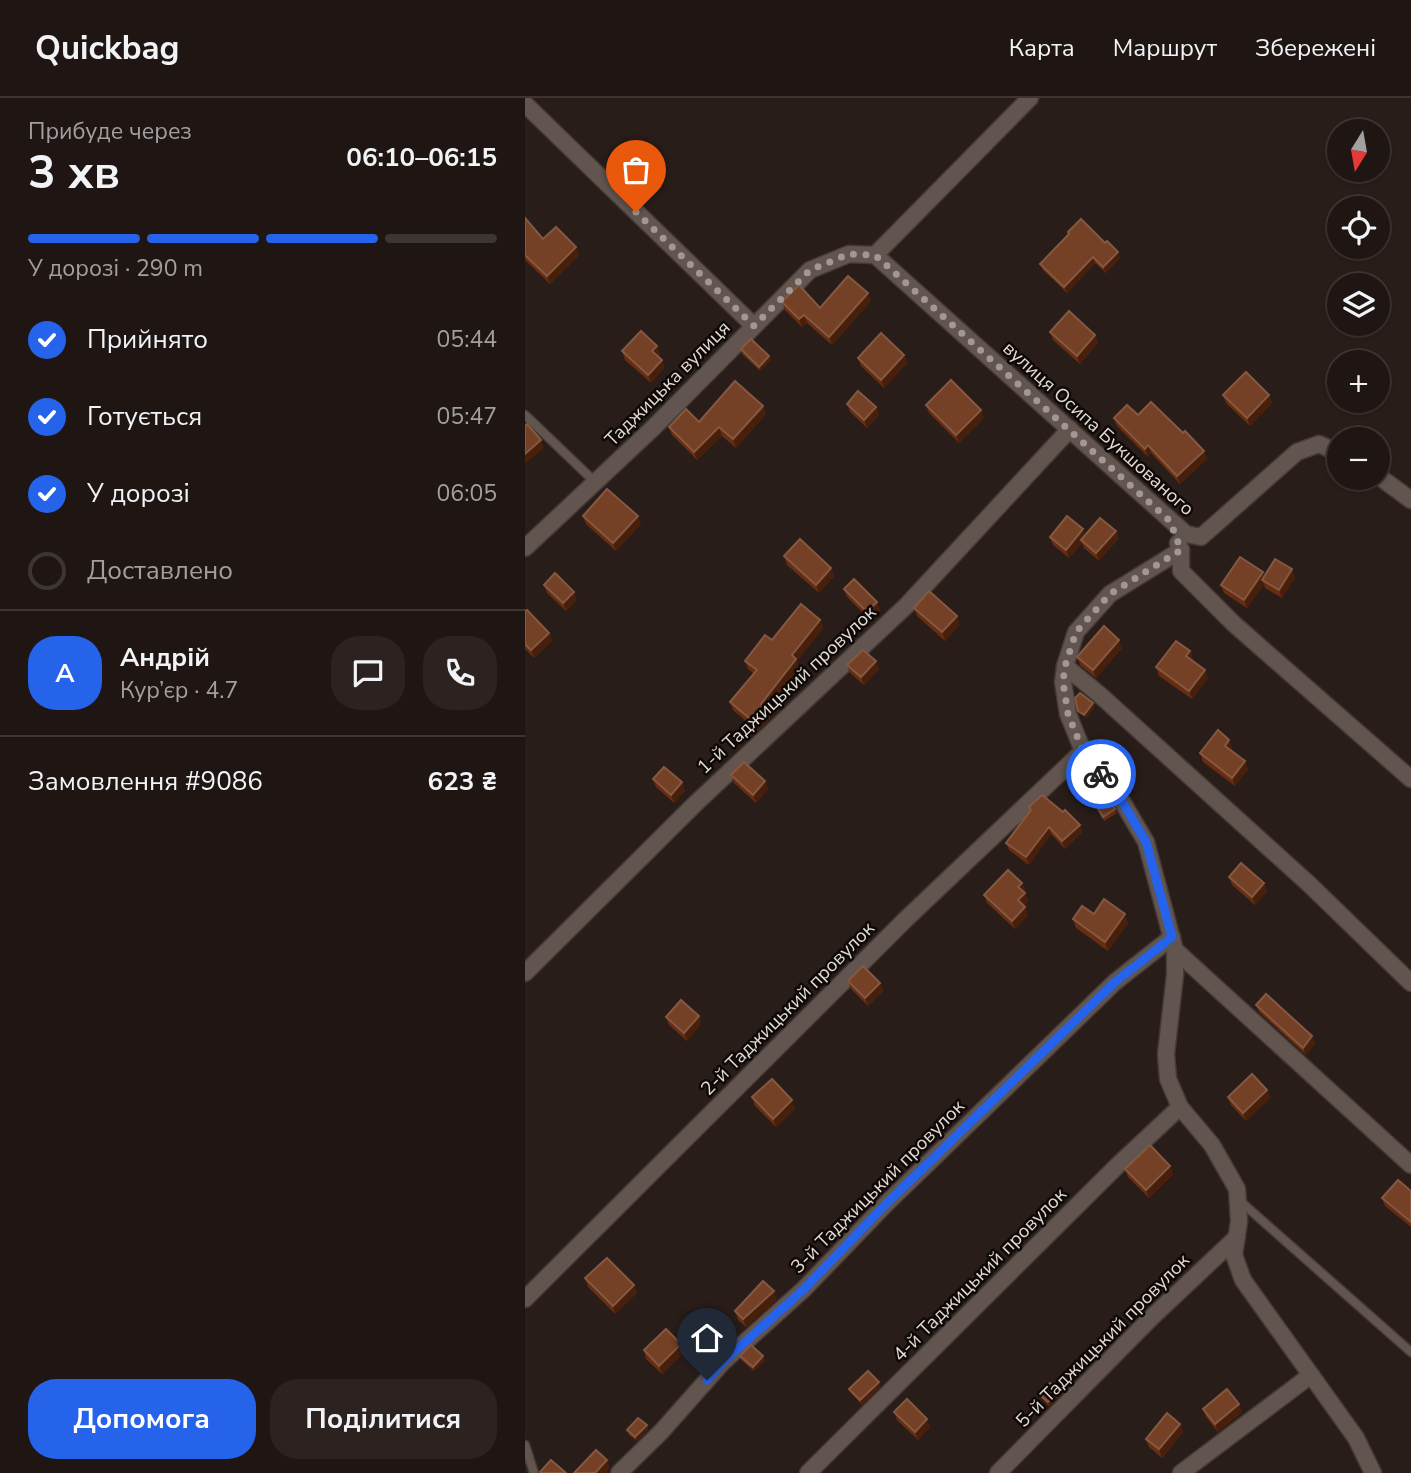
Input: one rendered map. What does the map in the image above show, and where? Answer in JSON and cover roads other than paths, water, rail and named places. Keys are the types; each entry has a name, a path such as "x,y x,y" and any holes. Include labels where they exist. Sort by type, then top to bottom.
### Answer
{"street":[{"path":"875,255 1030,98"},
{"path":"525,104 754,326"},
{"name":"Таджицька вулиця","path":"525,548 652,429 810,270 849,254 875,255"},
{"name":"вулиця Осипа Букшованого","path":"875,255 1186,534 1201,537 1297,452 1319,444 1327,448"},
{"name":"1-й Таджицький провулок","path":"525,973 695,804 906,606 1070,429"},
{"path":"1390,485 1411,500"},
{"path":"1170,521 1181,550 1181,571 1234,624 1411,779"},
{"path":"1181,550 1110,594 1076,632 1063,682 1068,714 1083,751 1123,803 1146,842 1173,944 1175,975 1166,1054 1168,1079 1180,1107 1212,1145 1237,1189 1237,1237 1234,1255 1243,1280 1356,1438 1373,1473"},
{"path":"1065,666 1310,885 1411,983"},
{"name":"2-й Таджицький провулок","path":"525,1299 905,920 1083,751"},
{"path":"1173,944 1411,1165"},
{"name":"3-й Таджицький провулок","path":"619,1473 661,1432 723,1362 804,1289 896,1194 1115,982 1173,944"},
{"name":"4-й Таджицький провулок","path":"808,1473 1119,1164 1180,1107"},
{"name":"5-й Таджицький провулок","path":"998,1473 1150,1319 1237,1237"},
{"path":"1181,1473 1311,1375"}],"lane":[{"path":"525,415 595,482"},
{"path":"1238,1199 1411,1352"},
{"path":"525,1445 534,1473"}]}
